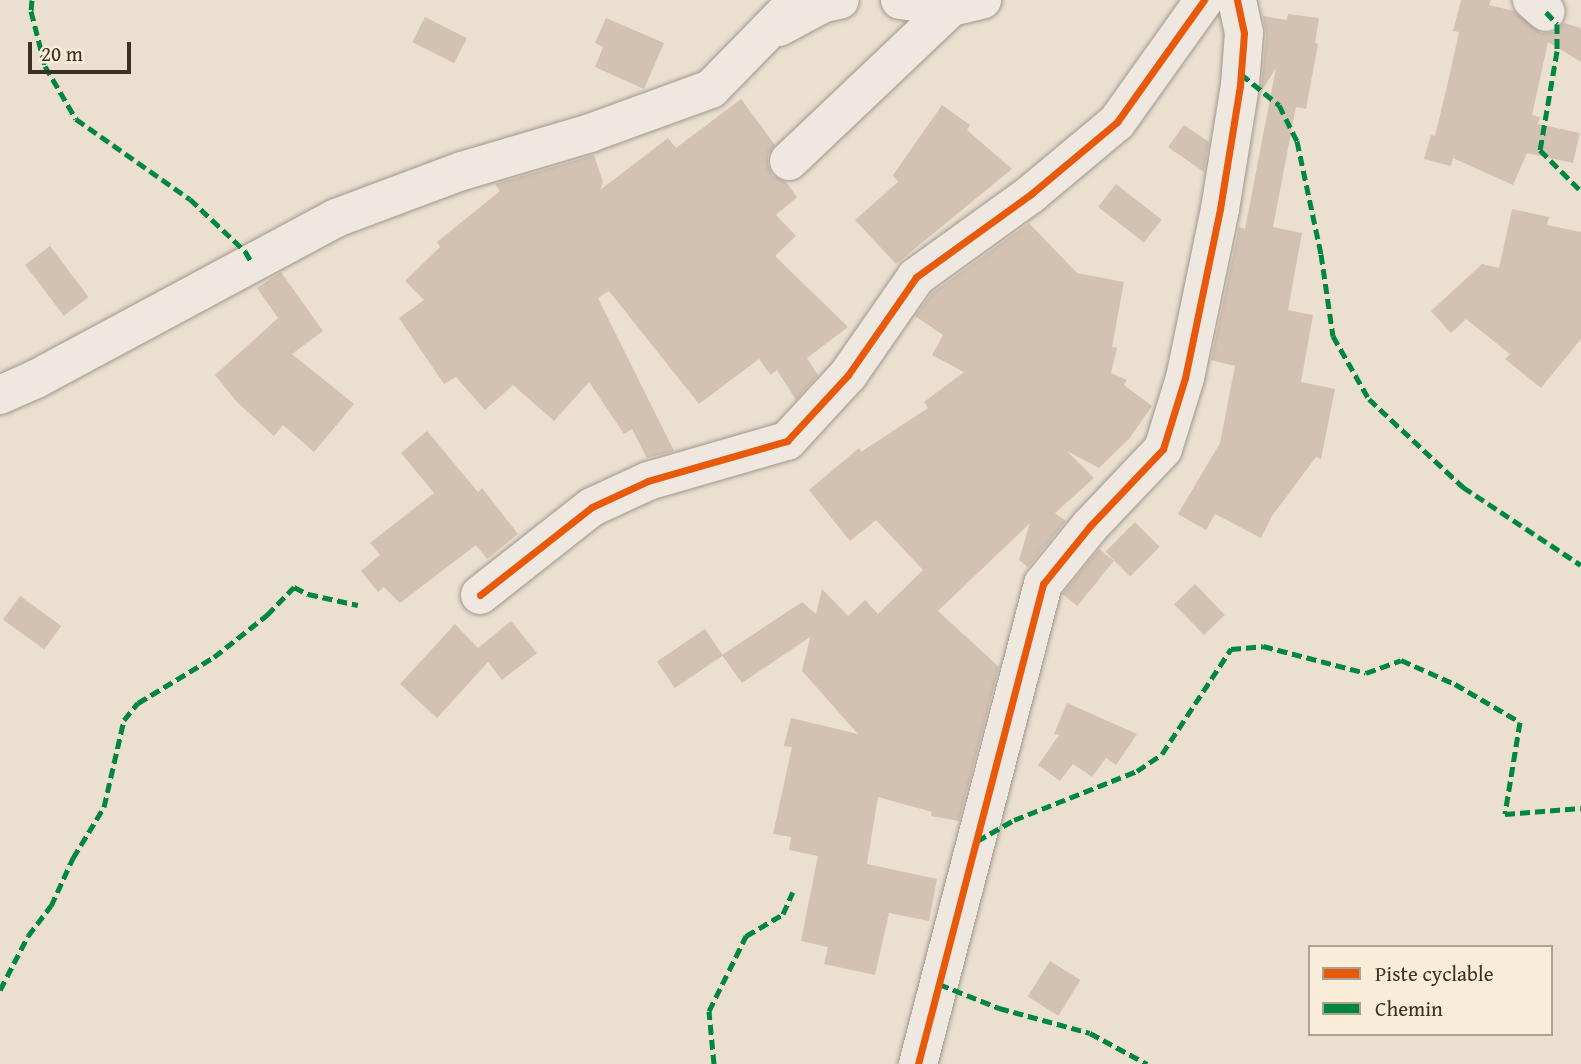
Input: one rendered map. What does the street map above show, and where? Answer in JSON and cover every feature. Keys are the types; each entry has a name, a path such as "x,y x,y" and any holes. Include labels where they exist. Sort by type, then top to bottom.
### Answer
{"street":[{"path":"0,395 36,379 336,218 462,171 590,133 711,89 798,0"},
{"path":"764,35 824,3 840,0"},
{"path":"900,0 966,3"},
{"path":"481,595 592,507 648,481 788,441 848,375 916,277 1031,194 1117,121 1204,0"},
{"path":"918,1064 1043,584 1090,526 1163,449 1185,378 1220,209 1240,85 1244,33 1237,0"},
{"path":"789,161 966,3"}],"building":[{"path":"1461,0 1491,0 1489,5 1514,11 1541,33 1554,32 1564,23 1581,28 1581,62 1548,42 1532,115 1540,117 1538,124 1580,133 1573,163 1527,153 1513,185 1453,158 1451,166 1424,159 1431,135 1435,136 1448,82 1459,32 1453,31"},
{"path":"1288,14 1319,18 1315,43 1318,44 1306,109 1296,107 1273,227 1302,233 1288,310 1313,315 1301,382 1335,389 1321,459 1316,457 1272,516 1261,538 1215,514 1206,530 1178,514 1220,443 1235,366 1211,360 1239,227 1245,229 1276,68 1261,92 1266,35 1263,16 1287,20"},
{"path":"425,17 467,38 454,63 412,42"},
{"path":"606,18 664,43 644,89 595,67 603,47 595,43"},
{"path":"741,99 775,145 768,155 768,165 773,176 786,182 797,197 776,215 796,236 775,256 848,327 807,358 818,375 796,400 777,370 771,375 759,359 699,404 609,291 598,298 674,451 647,458 632,429 624,434 589,382 554,421 513,385 485,410 456,377 444,384 399,318 424,300 405,281 440,247 437,242 500,191 495,184 594,155 603,182 600,190 668,138 676,148"},
{"path":"942,105 970,125 967,130 1012,169 896,264 855,220 898,182 893,175"},
{"path":"1184,125 1209,142 1204,172 1168,147"},
{"path":"1116,184 1162,220 1144,243 1098,207"},
{"path":"1512,209 1549,217 1547,225 1581,232 1581,339 1541,388 1505,359 1510,354 1466,319 1451,333 1431,311 1482,264 1499,268"},
{"path":"1029,223 1077,273 1124,282 1112,347 1117,348 1111,373 1127,380 1124,385 1152,406 1129,439 1099,468 1067,451 1094,478 1055,513 1066,521 1028,567 1019,560 1030,523 938,611 999,667 959,821 931,816 932,812 878,797 867,864 937,879 929,921 889,913 875,975 824,964 828,947 801,941 818,856 789,850 791,837 773,834 792,747 784,746 791,718 858,734 802,671 810,637 742,683 722,655 802,602 816,614 822,589 848,616 865,600 878,614 923,570 876,520 850,541 809,490 859,448 861,452 928,408 924,402 964,372 932,355 943,335 915,316 932,293"},
{"path":"50,246 89,297 64,316 25,265"},
{"path":"281,272 323,331 292,354 354,404 314,452 283,425 274,436 236,401 215,375 278,318 257,288"},
{"path":"427,431 478,492 482,488 518,534 487,559 476,545 400,603 384,587 378,592 361,571 380,555 370,543 434,493 401,453"},
{"path":"1135,522 1160,547 1130,576 1105,552"},
{"path":"1099,549 1114,561 1077,606 1062,594"},
{"path":"1195,584 1225,615 1204,635 1174,604"},
{"path":"20,596 61,626 44,649 3,619"},
{"path":"511,621 537,653 502,680 488,662 437,718 400,684 455,624 478,648"},
{"path":"705,629 723,656 675,688 657,661"},
{"path":"1067,703 1137,734 1116,765 1106,758 1092,777 1073,764 1060,781 1038,765 1059,735 1054,734"},
{"path":"1050,961 1081,980 1058,1016 1028,997"}],"marked path":[{"path":"32,0 31,11 45,66 76,119 190,199 245,251 252,263"},
{"path":"1546,12 1557,24 1557,51 1540,150 1581,191"},
{"path":"1241,74 1279,105 1297,141 1321,254 1333,336 1369,399 1463,487 1581,565"},
{"path":"0,990 28,936 51,906 73,858 104,807 124,720 138,703 214,657 267,615 294,587 308,594 358,605"},
{"path":"977,841 1014,820 1137,771 1162,754 1231,649 1263,646 1366,673 1401,660 1455,684 1520,722 1505,814 1581,808"},
{"path":"714,1064 709,1011 746,936 783,914 793,892"},
{"path":"939,984 999,1008 1090,1033 1147,1064"}],"cycle path":[{"path":"480,595 592,507 648,481 787,441 848,375 916,277 1031,194 1117,122 1204,0"},
{"path":"918,1064 1043,584 1090,526 1163,449 1185,378 1220,209 1240,85 1244,33 1237,0"}]}
